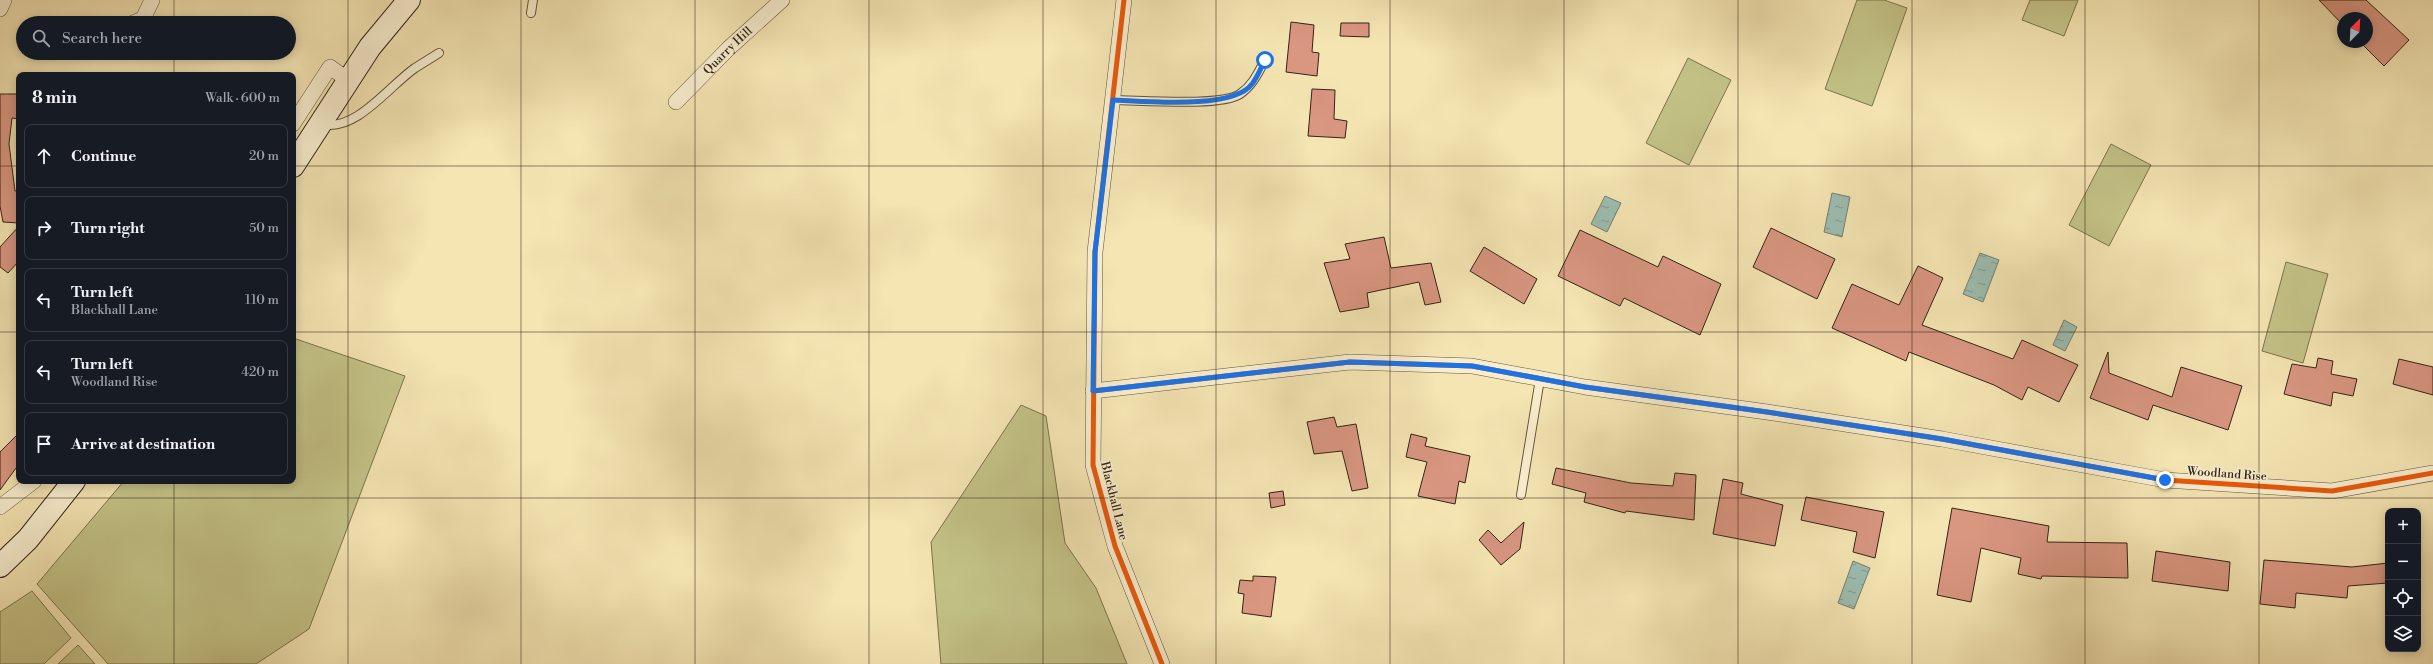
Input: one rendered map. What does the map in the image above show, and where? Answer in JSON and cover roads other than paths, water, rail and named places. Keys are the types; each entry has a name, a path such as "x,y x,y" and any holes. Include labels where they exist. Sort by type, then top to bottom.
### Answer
{"main road":[{"path":"296,161 370,46 409,0"},
{"path":"0,566 28,539 72,484"}],"street":[{"path":"0,8 4,0"},
{"path":"144,16 152,0"},
{"name":"Quarry Hill","path":"676,102 730,48 782,0"},
{"name":"Blackhall Lane","path":"1124,0 1095,252 1093,465 1115,546 1162,664"},
{"path":"296,119 330,67 348,80"},
{"name":"Woodland Rise","path":"1093,391 1350,362 1472,366 1540,379 1934,438 2165,480 2332,491 2433,473"},
{"path":"0,507 30,484"}],"lane":[{"path":"531,13 533,0"},
{"path":"320,123 338,125 352,120 415,68 439,53"},
{"path":"1113,100 1216,101 1239,95 1252,85 1265,60"},
{"path":"1521,496 1540,379"}],"water":[{"path":"1832,193 1850,197 1842,237 1824,232"},
{"path":"1605,196 1621,203 1607,232 1591,224"},
{"path":"1980,253 1999,260 1983,302 1963,294"},
{"path":"2064,320 2077,327 2065,351 2053,345"},
{"path":"1853,561 1870,568 1854,609 1838,603"}]}
